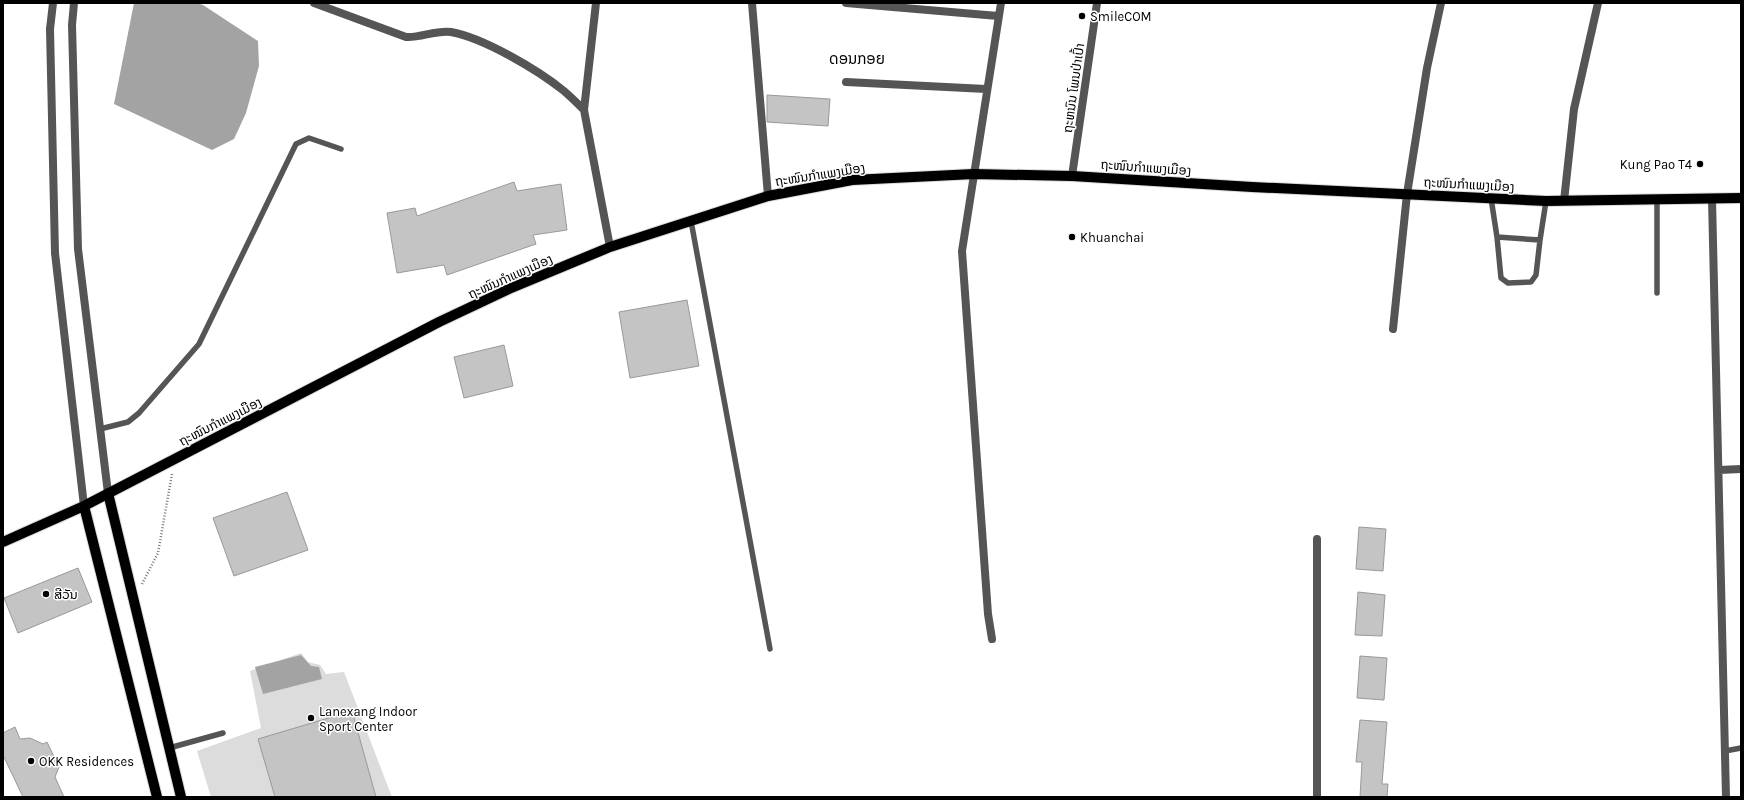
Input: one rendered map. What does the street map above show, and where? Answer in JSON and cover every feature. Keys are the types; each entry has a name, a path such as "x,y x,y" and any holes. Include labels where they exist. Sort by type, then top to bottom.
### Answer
{"main road":[{"name":"ຖະໜົນກຳແພງເມືອງ","path":"3,542 84,506 439,322 509,289 610,247 768,196 852,180 974,174 1072,176 1252,187 1546,201 1741,198"},
{"path":"108,494 181,797"},
{"path":"84,506 157,797"}],"street":[{"path":"53,3 50,30 55,253 84,506"},
{"path":"74,3 72,26 78,249 108,494"},
{"path":"314,3 334,6 406,36 416,38 438,31 450,32 490,46 530,68 565,91 584,110"},
{"path":"596,3 584,110 610,247"},
{"path":"752,3 768,196"},
{"path":"846,3 998,16"},
{"path":"992,639 988,614 962,250 986,89 1001,3"},
{"name":"ຖະຫນົນ ໂພນປ່າເປົ້າ","path":"1072,176 1097,3"},
{"path":"1393,329 1407,194 1427,68 1441,3"},
{"path":"1564,201 1574,109 1598,3"},
{"path":"846,82 986,89"},
{"path":"1712,199 1726,797"},
{"path":"1719,470 1741,469"},
{"path":"1317,539 1317,797"}],"lane":[{"path":"100,429 128,422 139,413 199,344 296,144 309,138 341,148"},
{"path":"1491,198 1498,237 1501,278 1508,283 1531,282 1536,275 1546,201"},
{"path":"1657,200 1657,292"},
{"path":"691,220 770,649"},
{"path":"1498,237 1540,240"},
{"path":"169,748 223,733"},
{"path":"1725,751 1741,748"}],"path":[{"path":"134,600 158,553 174,460"}],"shaded area":[{"path":"134,3 198,3 258,41 259,66 246,113 234,139 212,150 114,104"},
{"name":"Lanexang Indoor Sport Center","path":"301,653 308,662 320,665 326,674 344,672 392,797 211,797 197,751 261,728 250,671"},
{"path":"301,655 311,666 319,667 322,679 263,694 255,667"}],"building":[{"path":"767,95 830,99 828,126 767,122"},
{"path":"514,182 517,191 561,184 567,230 533,235 536,244 447,275 444,265 397,273 387,213 415,208 417,216"},
{"path":"687,300 699,366 630,378 619,312"},
{"path":"504,345 513,386 464,398 454,357"},
{"path":"287,492 308,550 234,576 213,518"},
{"path":"1359,527 1386,529 1383,571 1356,569"},
{"path":"78,568 92,602 18,633 4,598"},
{"path":"1358,592 1385,595 1382,636 1355,635"},
{"path":"1360,656 1387,658 1384,700 1357,698"},
{"path":"352,711 376,797 275,797 258,739"},
{"path":"1360,720 1387,722 1382,784 1388,784 1387,797 1360,797 1362,762 1356,762"},
{"name":"OKK Residences","path":"15,727 20,739 30,738 43,744 47,742 59,767 55,777 64,797 23,797 3,755 3,733"}],"place":[{"name":"SmileCOM","path":"1082,16"},
{"name":"Kung Pao T4","path":"1700,164"},
{"name":"Khuanchai","path":"1072,237"},
{"name":"ສີວັນ","path":"46,594"},
{"name":"Lanexang Indoor Sport Center","path":"311,718"},
{"name":"OKK Residences","path":"31,761"}],"district":[{"name":"ດອນກອຍ","path":"857,59"}]}
